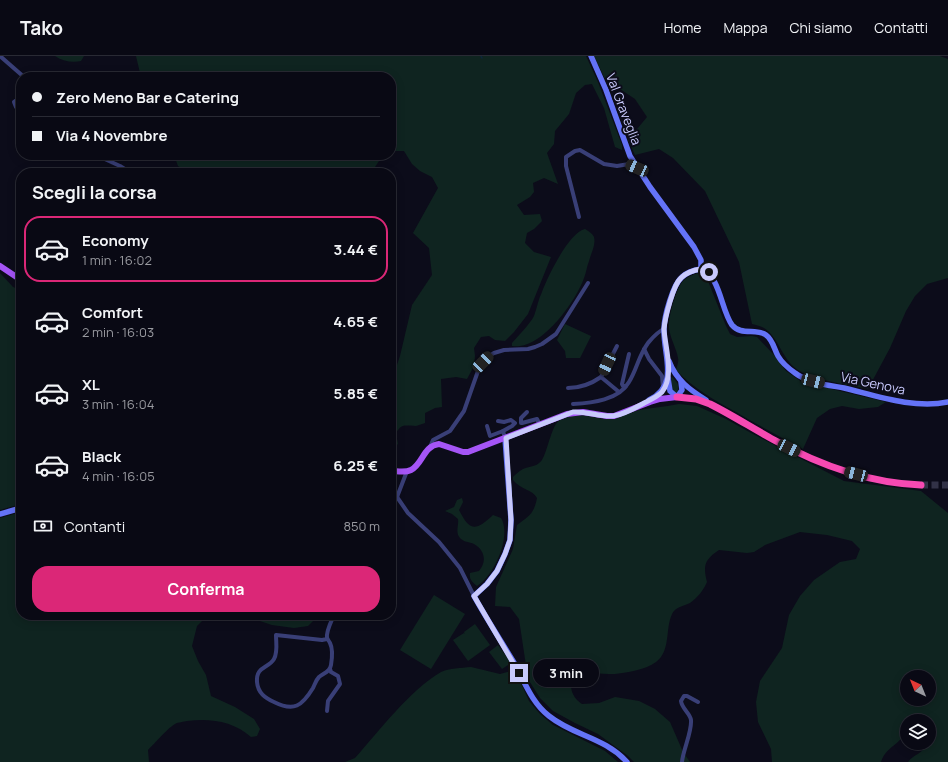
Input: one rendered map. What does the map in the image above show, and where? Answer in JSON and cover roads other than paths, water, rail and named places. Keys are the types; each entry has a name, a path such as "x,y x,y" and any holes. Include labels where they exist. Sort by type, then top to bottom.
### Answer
{"highway":[{"path":"677,397 696,399 718,408 784,446 833,468 881,480 921,485"}],"main road":[{"name":"Val Graveglia","path":"591,56 601,78 624,143 637,168 694,247 700,260 701,269"},
{"path":"0,266 16,277"},
{"path":"677,397 670,390 668,374 664,329 667,312 678,280 686,274 701,269"},
{"name":"Via Genova","path":"701,269 709,272 713,279 728,318 734,327 742,331 760,332 768,336 781,361 793,372 804,378 828,385 904,402 948,402"},
{"path":"667,356 673,370 681,382 690,390 718,408"},
{"path":"640,406 659,395 663,389 668,374"},
{"path":"396,471 407,471 414,467 430,447 436,445 443,445 463,452 468,452 573,412 614,416 660,399 677,397 682,390 681,382"},
{"path":"506,438 511,520 510,540 497,571 487,584 474,596 533,698 541,709 564,725 609,746 627,762"},
{"path":"0,514 16,509"}],"street":[{"path":"0,56 18,72"},
{"path":"579,217 566,166 566,157 574,151 580,150 604,164 617,166 629,164 637,168"},
{"path":"107,160 123,168"},
{"path":"430,447 433,440 450,431 464,411 478,371 486,359 499,351 528,349 548,341 556,334 588,283"},
{"path":"573,404 592,402 608,398 619,392 629,382 644,349 659,331 664,329"},
{"path":"568,388 582,388 601,377 617,346"},
{"path":"644,349 649,359 662,376 663,389"},
{"path":"626,386 623,386 622,384 629,354"},
{"path":"601,377 619,392"},
{"path":"527,412 521,418 520,423 537,419 540,425"},
{"path":"487,426 490,436 503,431 515,423 511,420 504,422 498,421"},
{"path":"503,431 506,438"},
{"path":"443,435 443,445"},
{"path":"407,471 397,497 408,513 439,542 452,558 463,573 474,596"},
{"path":"327,711 328,701 340,684 338,676 331,672 330,668 332,654 331,646 327,640 329,626 332,620"},
{"path":"327,640 276,635 277,646 275,658 273,662 259,672 257,684 263,696 269,700 285,707 295,707 299,705 308,695 319,678 330,668"},
{"path":"682,762 691,723 690,716 682,706 681,700 684,696 687,696 698,702"}],"tunnel":[{"path":"921,485 948,485"}]}
